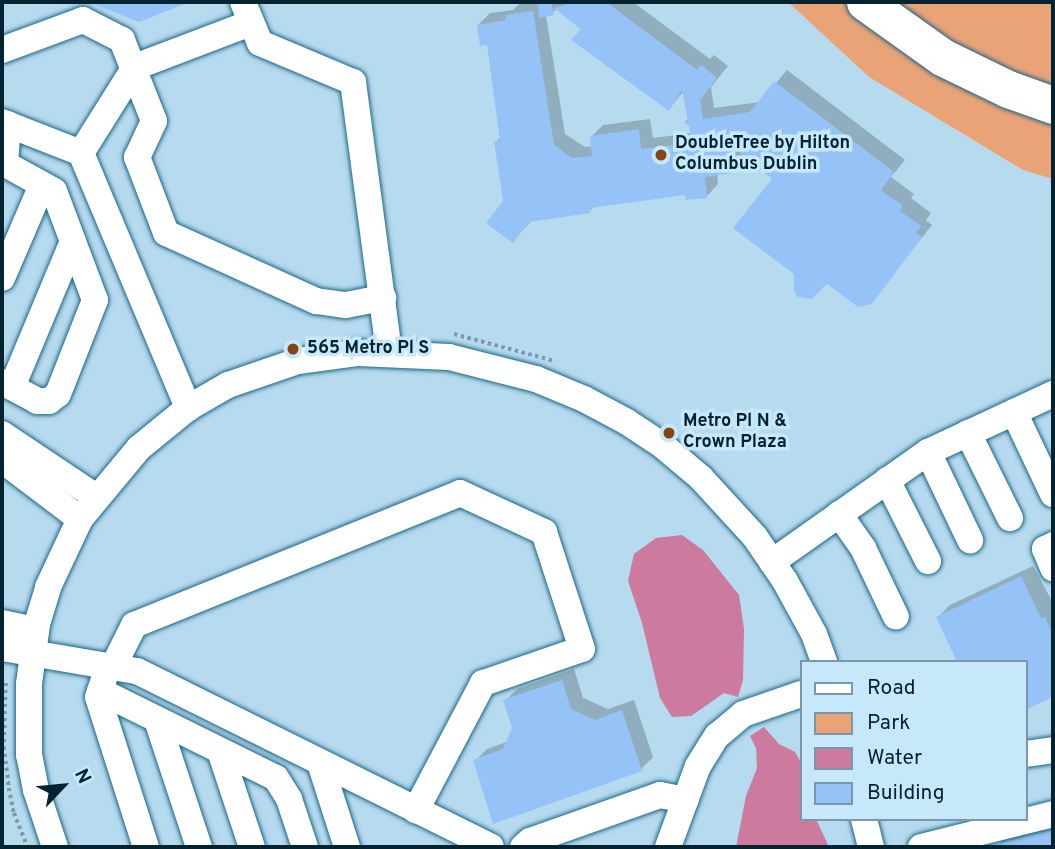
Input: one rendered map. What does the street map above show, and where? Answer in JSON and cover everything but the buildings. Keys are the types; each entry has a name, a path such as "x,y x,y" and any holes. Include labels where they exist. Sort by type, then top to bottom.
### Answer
{"highway":[{"path":"865,2 942,57 1008,89 1053,105"}],"street":[{"path":"80,153 135,67 247,12 260,43 353,82 389,353"},
{"path":"2,50 83,20 122,40 135,67 154,121 137,157 166,233 316,301 346,305 383,298"},
{"path":"73,241 7,384 37,401 49,401 58,394 95,300 73,241 54,191 3,166 5,123 80,153 188,408"},
{"path":"2,278 42,185"},
{"path":"21,645 80,519 139,448 188,408 228,385 270,368 358,353 389,353 449,357 536,379 584,399 662,445 701,478 739,519 772,562 814,635 823,660"},
{"path":"772,562 928,452 1053,394"},
{"path":"1014,412 1053,494"},
{"path":"968,433 1010,519"},
{"path":"2,434 96,497"},
{"path":"928,452 970,540"},
{"path":"2,460 80,519"},
{"path":"887,480 928,561"},
{"path":"146,847 98,697 110,666 134,625 460,493 544,531 582,649 483,683 416,810"},
{"path":"839,514 863,548 896,617"},
{"path":"1053,545 1045,549 1053,568"},
{"path":"2,624 21,645 29,684 29,755 36,790 55,847"},
{"path":"21,645 137,671 491,847"},
{"path":"100,691 276,778 289,799 305,847"},
{"path":"668,847 705,752 717,736 743,714 800,694"},
{"path":"157,720 199,847"},
{"path":"1027,754 1053,750"},
{"path":"220,751 252,847"},
{"path":"320,763 347,847"},
{"path":"523,847 530,841 660,795 686,800"},
{"path":"921,847 961,842 1053,814"},
{"path":"864,821 871,847"}],"path":[{"path":"450,334 473,337 556,362"},
{"path":"21,645 5,691 4,747 13,813 28,847"}],"shaded area":[{"path":"2,2 788,2 869,77 1023,170 1053,179 1053,847 2,847"}],"green space":[{"path":"788,2 849,2 1053,118 1053,179 1023,170 869,77"},
{"path":"890,2 1053,2 1053,96 944,42"}],"water":[{"path":"682,535 703,550 739,595 744,629 743,680 738,697 724,693 691,716 672,717 660,698 642,623 628,581 634,554 656,538"},
{"path":"764,727 779,744 795,752 800,760 800,821 817,821 829,847 736,847 746,796 757,768 756,748 750,736"}],"place":[{"name":"DoubleTree by Hilton Columbus Dublin","path":"661,155"},
{"name":"565 Metro Pl S","path":"293,349"},
{"name":"Metro Pl N & Crown Plaza","path":"669,433"}]}
